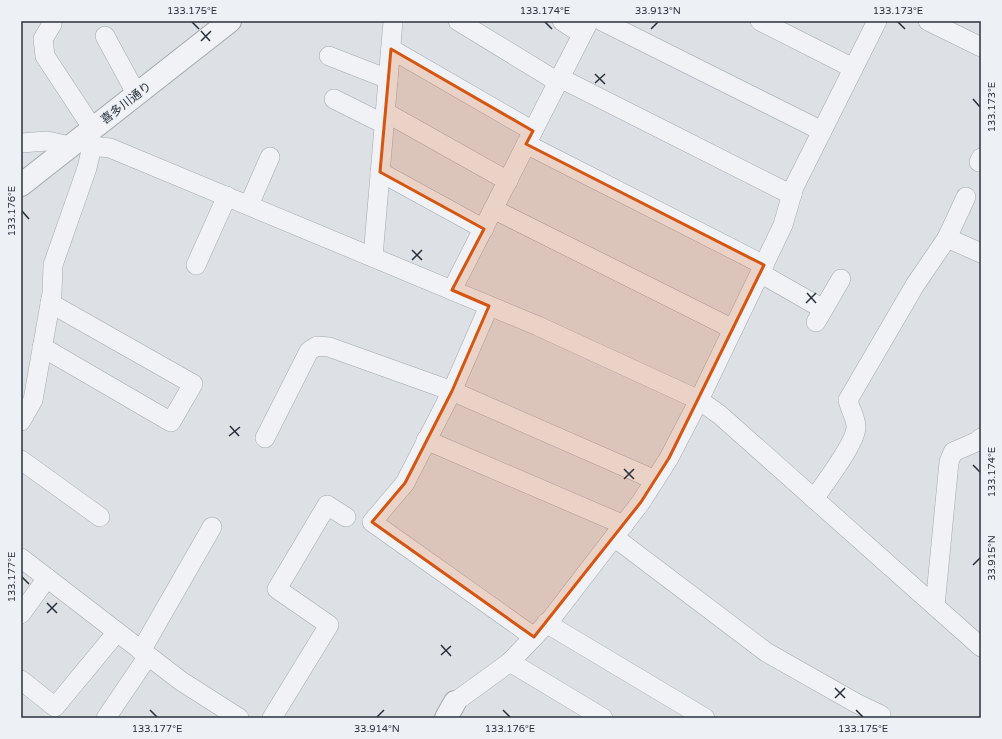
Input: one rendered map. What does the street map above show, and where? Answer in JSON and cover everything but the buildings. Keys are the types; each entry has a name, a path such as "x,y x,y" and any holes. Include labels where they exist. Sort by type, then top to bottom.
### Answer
{"street":[{"path":"21,421 33,400 50,303 53,264 87,168 84,139 45,56 43,39 52,24 52,21"},
{"name":"喜多川通り","path":"21,185 84,139 137,94 230,21"},
{"path":"373,258 393,21"},
{"path":"458,21 559,80 792,195"},
{"path":"452,290 585,27 562,21"},
{"path":"602,21 822,131"},
{"path":"760,21 854,68"},
{"path":"451,710 510,662 540,630 619,531 669,458 699,400 783,225 794,187 877,21"},
{"path":"928,21 981,47"},
{"path":"105,36 137,94"},
{"path":"391,49 530,138 762,269 819,316 841,279"},
{"path":"329,56 388,79"},
{"path":"334,99 385,118 508,181"},
{"path":"21,144 84,139 110,148 452,290 636,370 699,400 720,416 981,647"},
{"path":"250,205 270,157"},
{"path":"380,172 484,229"},
{"path":"196,265 227,196"},
{"path":"814,499 848,448 856,429 856,420 850,410 848,400 915,285 947,238 966,198"},
{"path":"493,210 733,329"},
{"path":"947,238 981,253"},
{"path":"42,347 171,422 193,384 50,303"},
{"path":"489,306 452,391 404,483 372,522 540,630 705,718"},
{"path":"265,438 309,351 317,346 329,347 452,391 655,480"},
{"path":"936,606 949,462 953,452 976,442 981,438"},
{"path":"426,440 619,531 766,652 881,716"},
{"path":"21,460 100,517"},
{"path":"272,718 329,625 273,595 328,505 346,517"},
{"path":"106,718 145,653 212,527"},
{"path":"21,558 181,681 239,718"},
{"path":"21,614 47,578"},
{"path":"21,680 55,707 117,632"},
{"path":"510,662 603,718"}],"highlighted area":[{"path":"391,49 533,131 526,144 764,265 669,458 641,502 534,637 372,522 405,483 452,391 489,306 452,290 484,229 380,172"}]}
